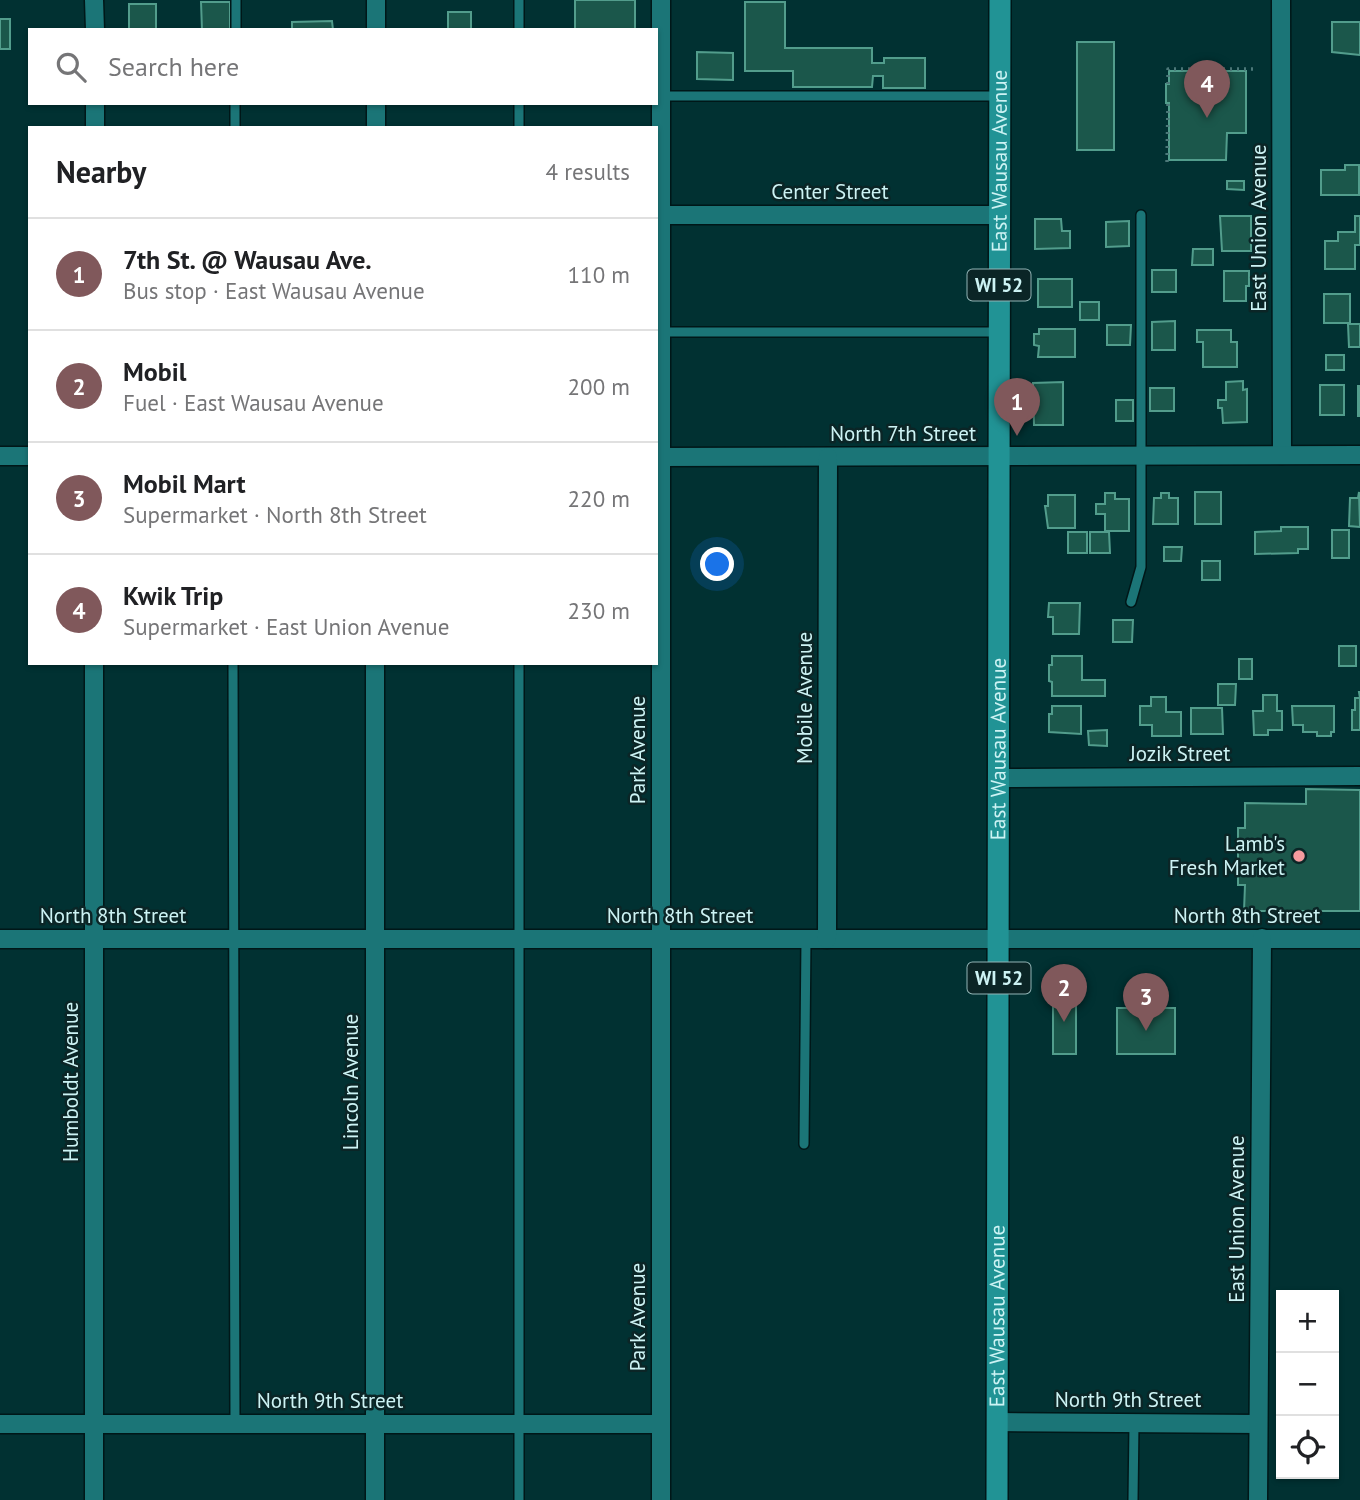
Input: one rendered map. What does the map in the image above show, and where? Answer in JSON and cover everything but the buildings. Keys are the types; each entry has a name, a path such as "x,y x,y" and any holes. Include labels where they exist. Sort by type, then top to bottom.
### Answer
{"main road":[{"name":"East Wausau Avenue","path":"998,1500 999,0"}],"street":[{"path":"94,0 94,28"},
{"path":"376,0 376,28"},
{"name":"Park Avenue","path":"661,0 661,1500"},
{"name":"East Union Avenue","path":"1281,0 1282,456"},
{"path":"94,105 94,126"},
{"path":"376,105 376,126"},
{"name":"Center Street","path":"661,215 999,215"},
{"name":"North 7th Street","path":"659,457 1360,455"},
{"path":"0,456 28,456"},
{"name":"Mobile Avenue","path":"827,939 828,457"},
{"name":"Humboldt Avenue","path":"94,665 94,1500"},
{"name":"Lincoln Avenue","path":"375,665 375,1500"},
{"name":"Jozik Street","path":"999,778 1360,776"},
{"name":"East Union Avenue","path":"1258,1500 1262,938"},
{"name":"North 8th Street","path":"0,939 1360,939"},
{"name":"North 9th Street","path":"997,1422 1258,1424"},
{"name":"North 9th Street","path":"0,1424 660,1424"}],"lane":[{"path":"236,0 236,28"},
{"path":"519,0 519,28"},
{"path":"661,96 999,96"},
{"path":"235,105 235,126"},
{"path":"519,105 519,126"},
{"path":"1130,602 1141,567 1141,215"},
{"path":"661,332 999,332"},
{"path":"233,665 236,1424"},
{"path":"519,665 519,1500"},
{"path":"804,1143 806,939"},
{"path":"1133,1500 1134,1424"}],"path":[{"path":"1168,84 1168,69 1258,69"},
{"path":"1167,162 1168,103"}],"place":[{"name":"Kwik Trip","path":"1207,118"},
{"name":"7th St. @ Wausau Ave.","path":"1017,436"},
{"name":"Lamb's Fresh Market","path":"1299,856"},
{"name":"Mobil","path":"1064,1022"},
{"name":"Mobil Mart","path":"1146,1031"}]}
